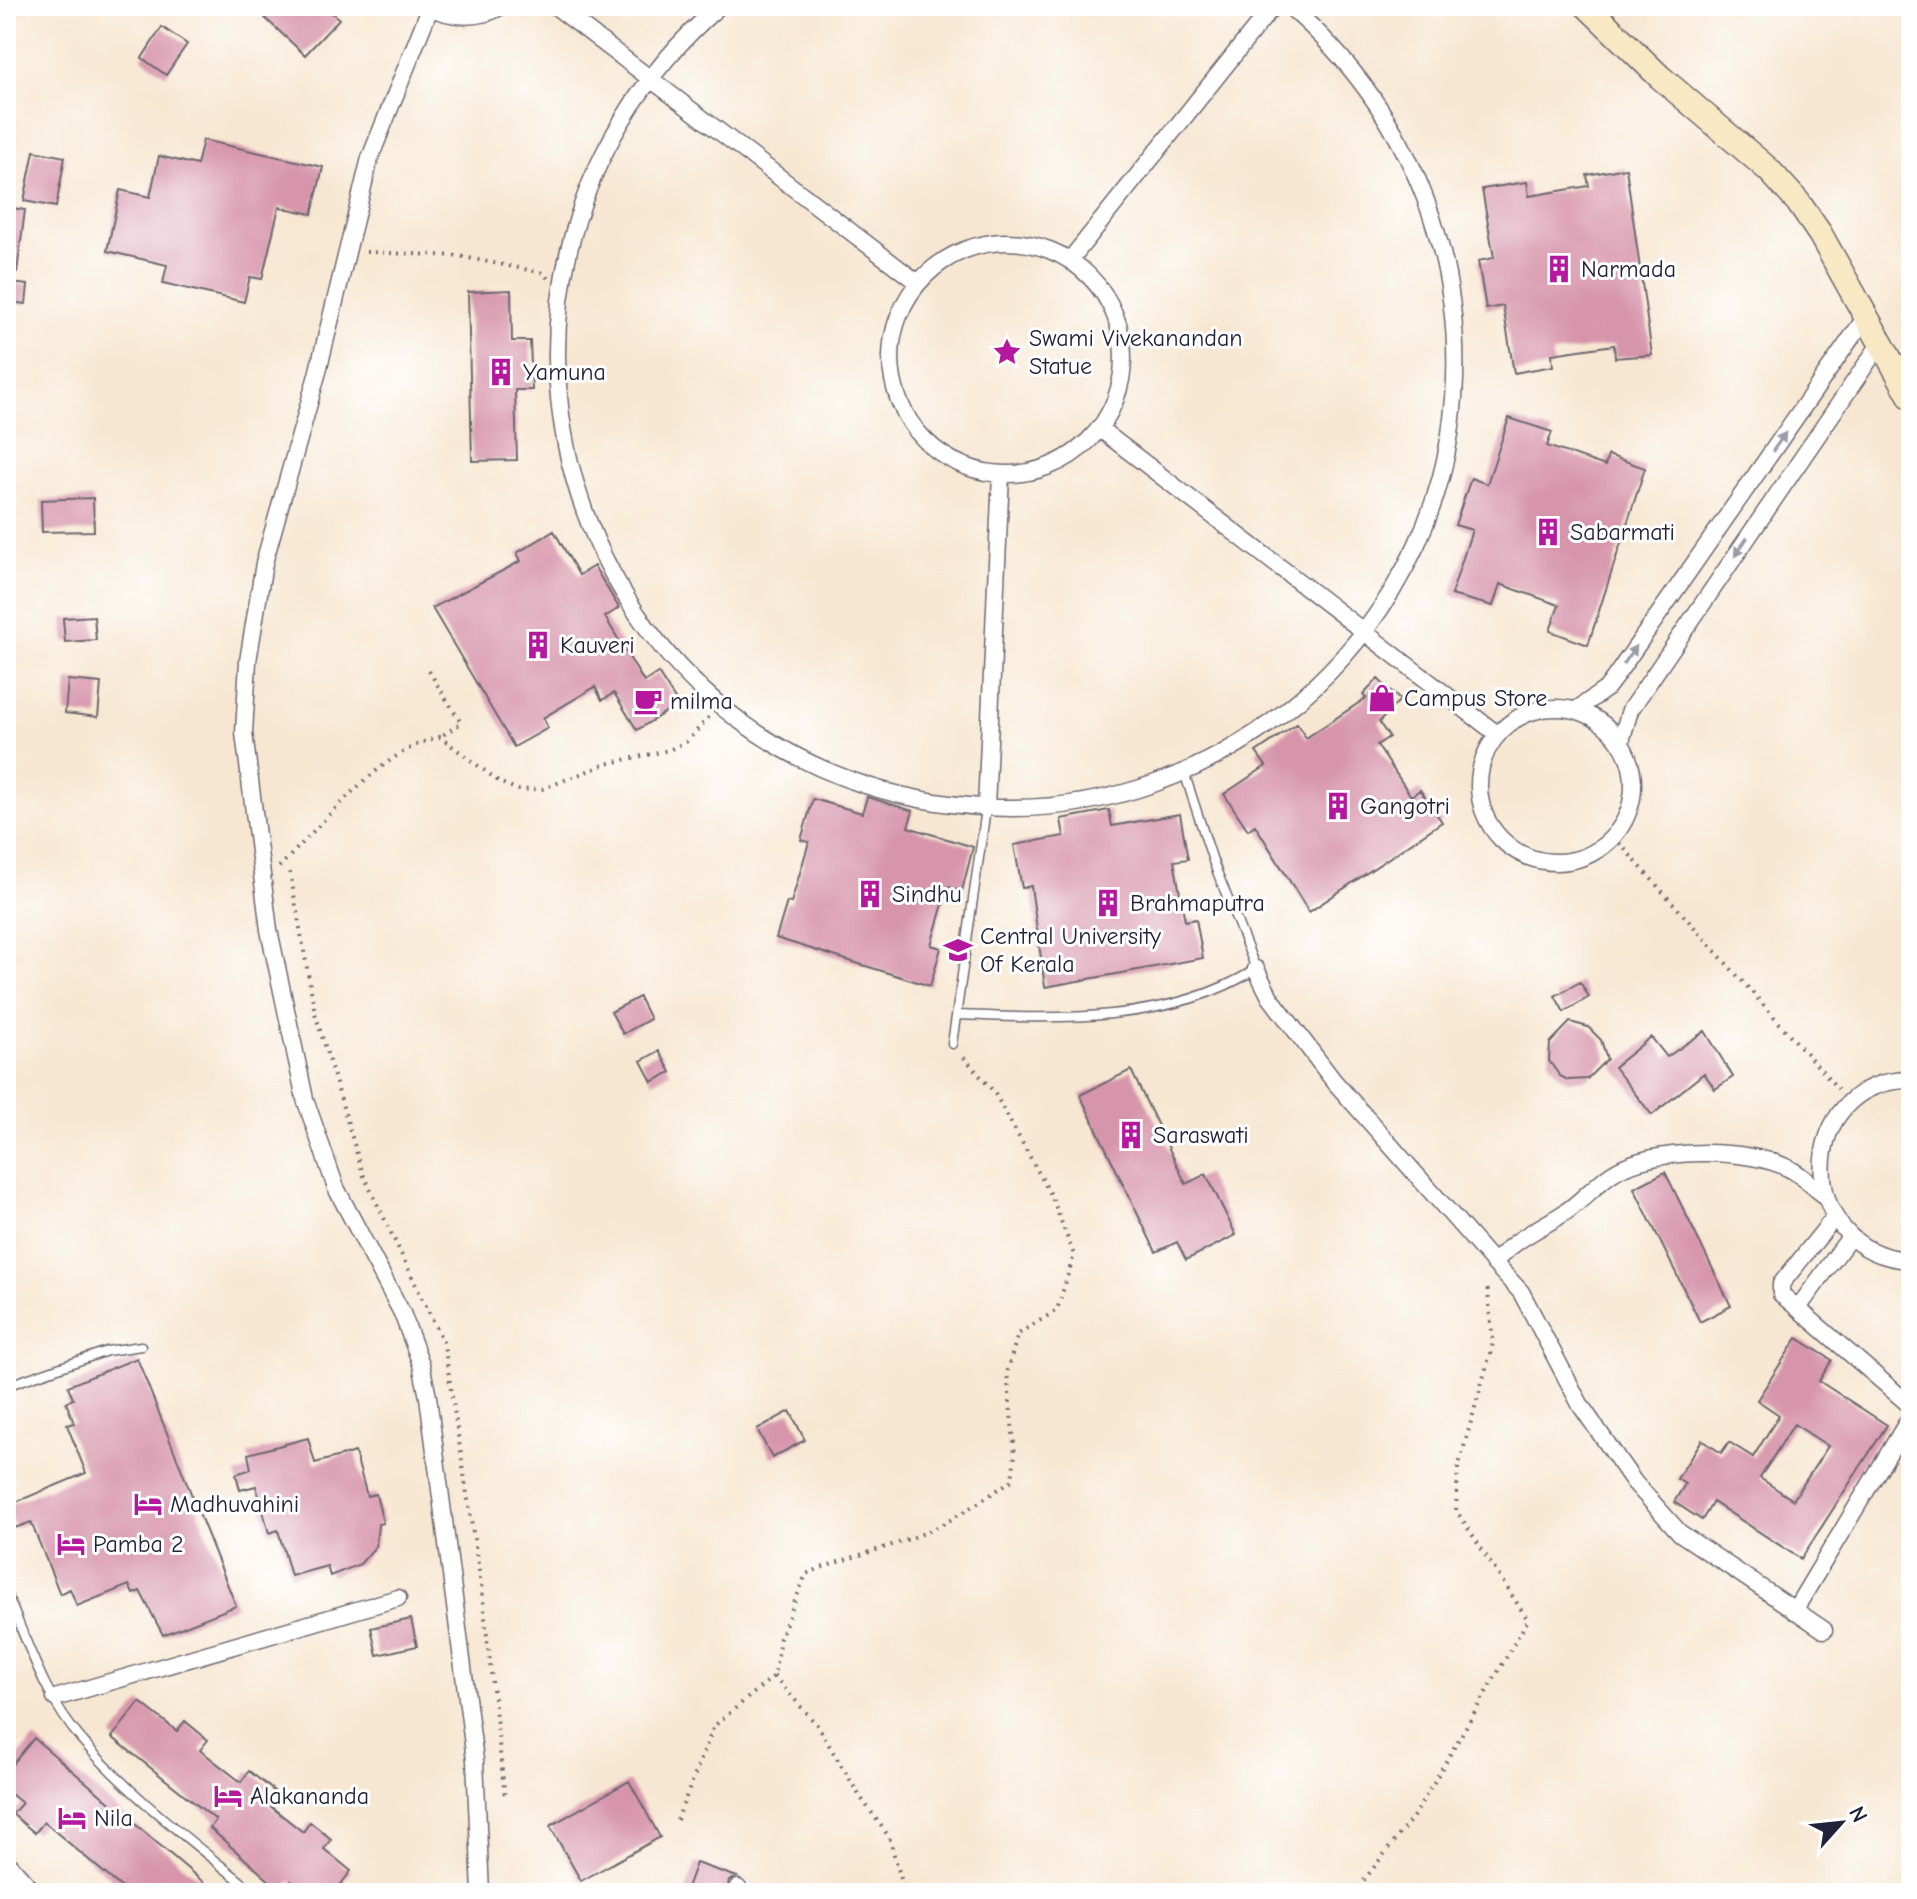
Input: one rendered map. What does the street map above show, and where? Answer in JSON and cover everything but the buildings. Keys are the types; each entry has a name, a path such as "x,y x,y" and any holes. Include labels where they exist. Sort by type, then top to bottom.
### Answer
{"main road":[{"path":"1587,6 1660,77 1769,170 1820,234 1911,397"}],"street":[{"path":"481,1893 475,1760 423,1375 402,1313 353,1223 317,1139 296,1062 263,883 244,733 248,661 264,563 370,158 429,7 450,15 472,16 502,6"},
{"path":"555,6 918,283"},
{"path":"719,6 648,79 606,145 589,181 566,256 556,341 558,402 572,477 606,562 655,638 719,703 779,745 844,777 914,798 986,808 1067,804 1146,786 1225,752 1277,718 1334,668 1364,633 1408,562 1438,485 1454,403 1455,319 1440,237 1410,159 1367,87 1340,55 1289,6"},
{"path":"1070,260 1273,6"},
{"path":"1006,242 1039,246 1070,260 1094,281 1112,308 1121,338 1120,381 1115,401 1100,429 1080,449 1056,464 1029,473 1001,474 970,469 941,454 917,432 901,404 892,373 892,341 901,310 918,283 943,261 973,246 1006,242"},
{"path":"1576,710 1606,689 1615,677 1865,318"},
{"path":"1621,741 1630,710 1880,344"},
{"path":"1100,429 1497,734"},
{"path":"986,808 1001,474"},
{"path":"1550,708 1576,710 1592,717 1621,741 1633,779 1632,800 1614,837 1597,851 1577,859 1555,862 1534,859 1514,850 1498,835 1486,817 1480,796 1480,774 1486,753 1497,734 1525,714 1550,708"},
{"path":"1256,969 1270,997 1333,1080 1521,1292 1581,1406 1634,1482 1680,1533 1824,1630"},
{"path":"1911,1080 1871,1089 1850,1103 1834,1122 1824,1145 1821,1170 1824,1195 1834,1218 1850,1237 1871,1251 1895,1259 1911,1260"},
{"path":"1489,1256 1588,1196 1611,1174 1643,1158 1669,1152 1745,1158 1789,1168 1824,1195"},
{"path":"1834,1218 1781,1284 1781,1294 1911,1406"},
{"path":"1798,1308 1850,1237"},
{"path":"1794,1611 1911,1416"},
{"path":"55,1698 398,1598"},
{"path":"6,1861 35,1893"}],"lane":[{"path":"958,1015 1024,1019 1112,1013 1193,996 1239,980 1256,969 1214,864 1184,772"},
{"path":"952,1044 986,808"},
{"path":"6,1386 107,1351 141,1346"},
{"path":"6,1592 41,1675 80,1738 169,1822 255,1893"}],"path":[{"path":"347,251 458,256 505,264 544,273 559,295"},
{"path":"263,883 377,770 423,740 440,737 461,723 429,671"},
{"path":"440,737 501,783 519,790 542,789 606,764 669,750 686,742 703,727 719,703"},
{"path":"1614,837 1850,1103"},
{"path":"677,1820 714,1726 774,1676 780,1638 806,1574 847,1557 915,1537 961,1513 1012,1480 1015,1454 1007,1372 1018,1334 1057,1310 1074,1255 1051,1195 994,1092 952,1044"},
{"path":"1354,1893 1416,1813 1528,1620 1456,1510 1458,1468 1493,1343 1489,1256"},
{"path":"774,1676 817,1725 859,1795 889,1837 905,1893"}],"place":[{"name":"Narmada","path":"1559,269"},
{"name":"Swami Vivekanandan Statue","path":"1007,352"},
{"name":"Yamuna","path":"501,372"},
{"name":"Sabarmati","path":"1548,532"},
{"name":"Kauveri","path":"538,645"},
{"name":"Campus Store","path":"1382,698"},
{"name":"milma","path":"648,701"},
{"name":"Gangotri","path":"1338,806"},
{"name":"Sindhu","path":"870,894"},
{"name":"Brahmaputra","path":"1108,903"},
{"name":"Central University Of Kerala","path":"958,950"},
{"name":"Saraswati","path":"1131,1135"},
{"name":"Madhuvahini","path":"148,1504"},
{"name":"Pamba 2","path":"71,1544"},
{"name":"Alakananda","path":"228,1796"},
{"name":"Nila","path":"72,1818"}]}
